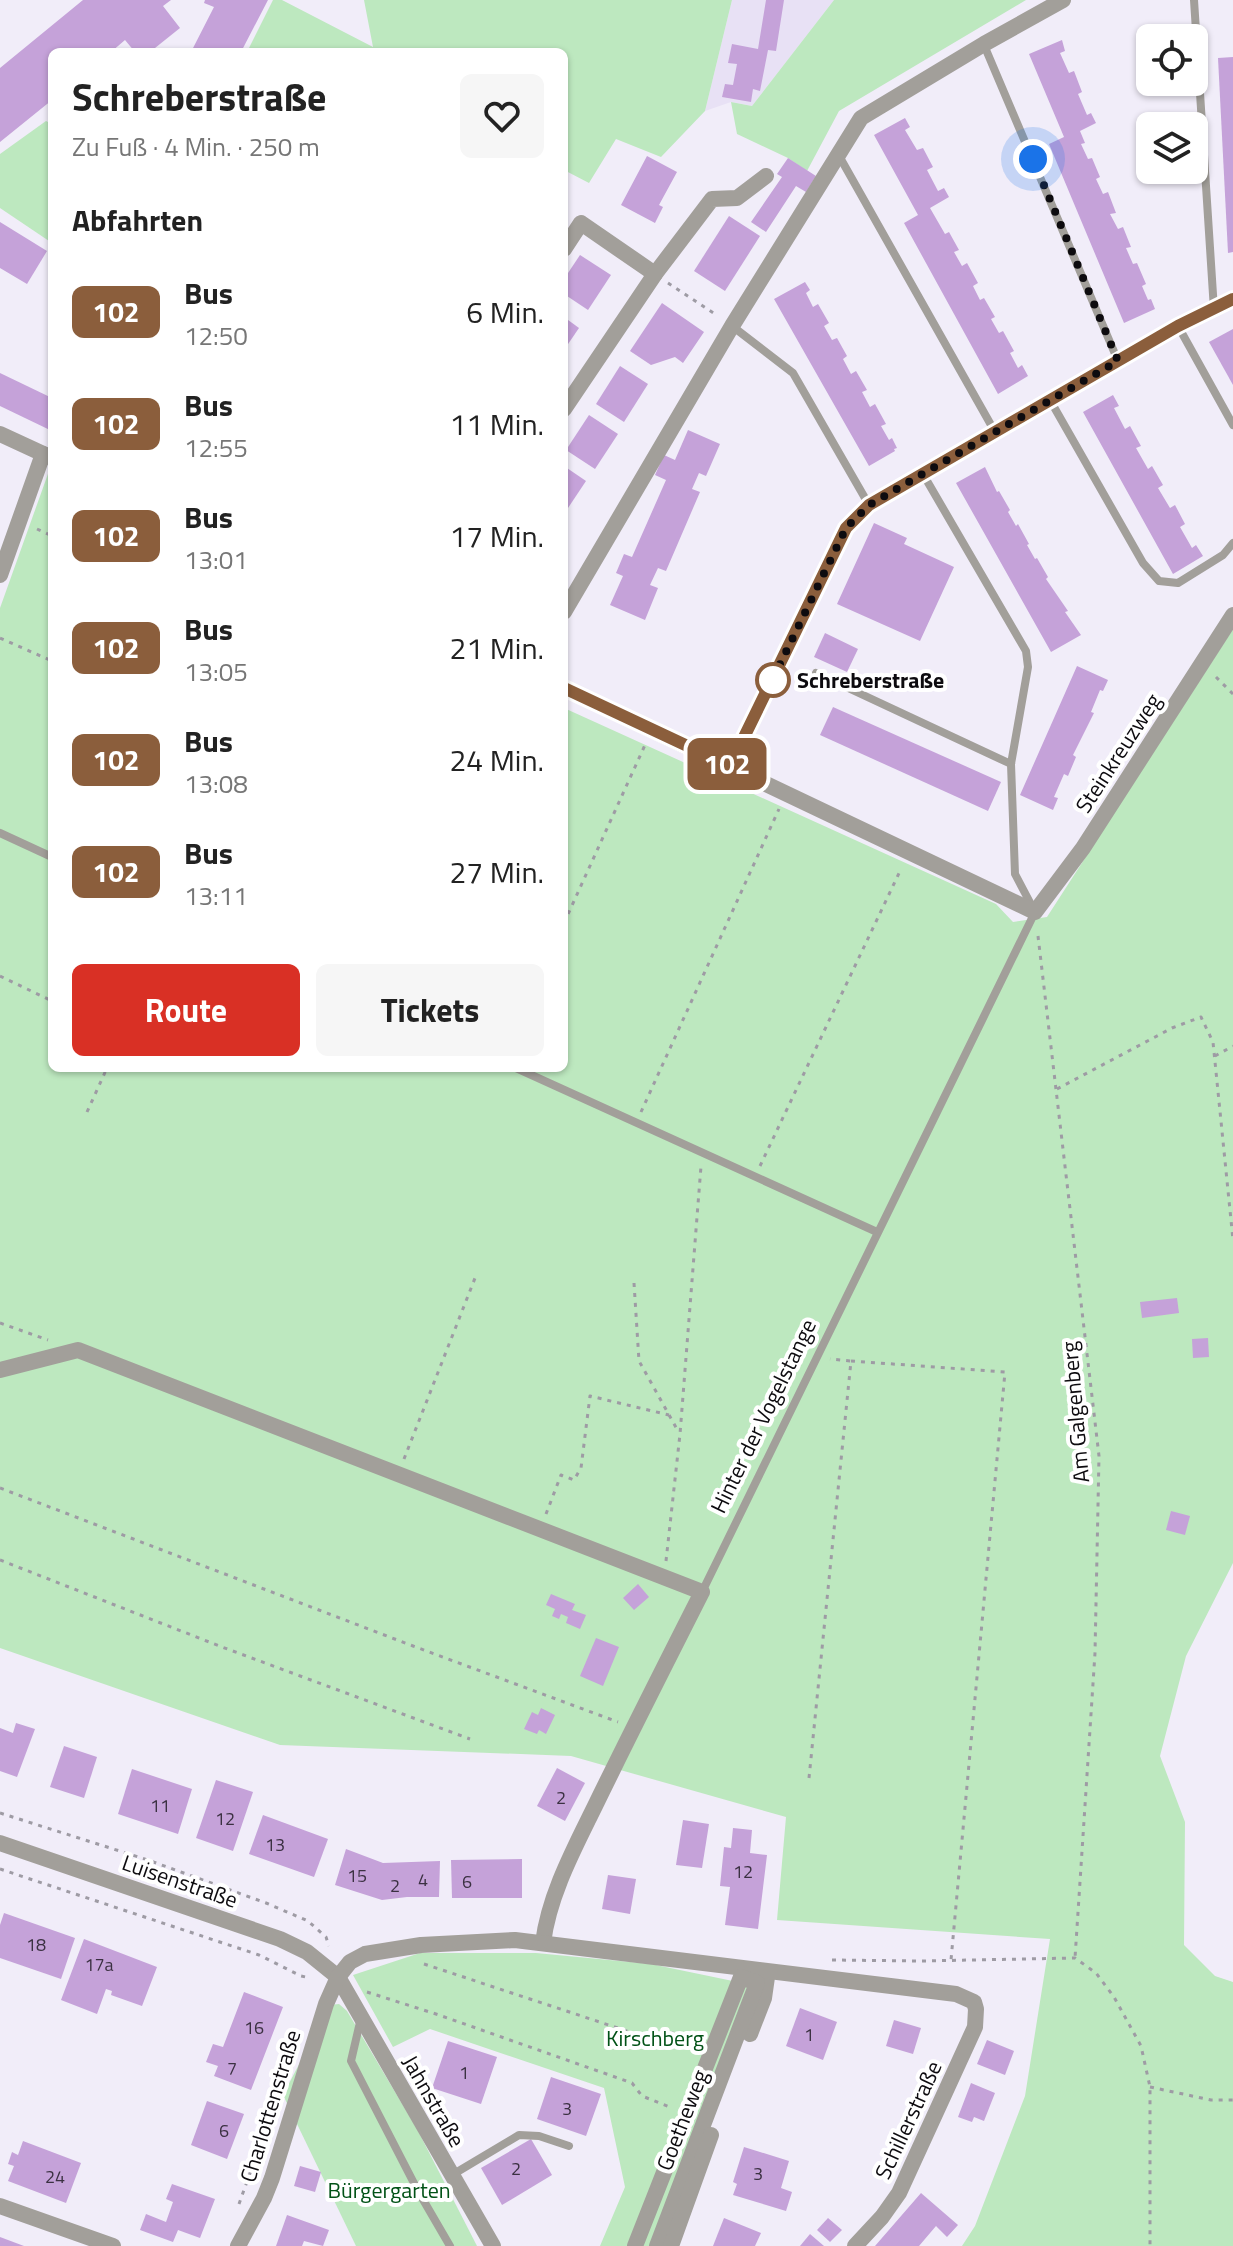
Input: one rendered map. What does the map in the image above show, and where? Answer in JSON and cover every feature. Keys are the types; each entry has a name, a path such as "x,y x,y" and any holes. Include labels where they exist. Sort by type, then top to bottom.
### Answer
{"street":[{"path":"568,605 732,326 861,118 1063,0"},
{"path":"568,403 655,274 712,199 737,198 766,176"},
{"path":"568,243 581,223 655,274"},
{"path":"730,766 846,528 869,505 1178,326 1233,299"},
{"path":"0,434 48,456 0,575"},
{"name":"Steinkreuzweg","path":"1035,912 1083,848 1233,615"},
{"path":"568,690 1035,912"},
{"path":"0,1370 78,1350 702,1592"},
{"name":"Hinter der Vogelstange","path":"543,1943 546,1920 572,1854 702,1592"},
{"name":"Luisenstraße","path":"0,1843 280,1939 307,1952 340,1981"},
{"path":"340,1981 350,1962 365,1954 461,1942 515,1940 826,1978"},
{"name":"Goetheweg","path":"671,2246 764,1998 768,1971"},
{"name":"Goetheweg","path":"635,2246 741,1977 757,1983 657,2246"},
{"name":"Schillerstraße","path":"826,1978 956,1994 974,2002 976,2009 975,2027 899,2193 855,2246"},
{"name":"Jahnstraße","path":"340,1981 493,2246"},
{"name":"Charlottenstraße","path":"238,2246 272,2178 318,2027 340,1981"},
{"path":"0,2206 113,2246"}],"lane":[{"path":"1194,0 1214,310"},
{"path":"984,44 1118,361"},
{"path":"838,153 995,432"},
{"path":"732,326 793,373 869,505"},
{"path":"1178,326 1233,425"},
{"path":"1050,400 1143,563 1159,581 1178,583 1223,555 1233,543"},
{"path":"923,474 1026,651 1028,667 1011,764 1015,874 1035,912"},
{"path":"816,673 1011,764"},
{"path":"0,833 48,855"},
{"name":"Hinter der Vogelstange","path":"702,1592 1035,912"},
{"path":"525,1072 877,1232"},
{"path":"361,2017 351,2061 450,2246"},
{"path":"451,2175 519,2135 539,2136 569,2146"}],"path":[{"path":"655,274 732,326"},
{"path":"0,638 48,659"},
{"path":"1202,663 1233,694"},
{"path":"568,914 652,729"},
{"path":"636,1122 786,792"},
{"path":"755,1176 910,852"},
{"name":"Am Galgenberg","path":"1035,912 1099,1456 1095,1653 1075,1958"},
{"path":"0,976 48,999"},
{"path":"1056,1090 1172,1028 1201,1017 1213,1042 1233,1240"},
{"path":"1215,1056 1233,1046"},
{"path":"87,1112 105,1072"},
{"path":"664,1577 680,1434 702,1153"},
{"path":"398,1474 477,1273"},
{"path":"634,1283 639,1361 680,1434"},
{"path":"0,1323 78,1350"},
{"path":"816,1358 1005,1372 951,1960"},
{"path":"809,1778 851,1361"},
{"path":"540,1529 561,1475 574,1480 581,1468 590,1396 669,1415"},
{"path":"0,1488 398,1641 633,1727"},
{"path":"0,1560 470,1739"},
{"path":"0,1813 148,1860 308,1921 326,1937 340,1981"},
{"path":"0,1869 259,1955 301,1976 340,1981 632,2083 642,2096 676,2110"},
{"path":"826,1978 833,1959 1075,1958 1096,1973 1114,1997 1141,2046 1150,2087 1150,2246"},
{"path":"418,1962 642,2036 666,2030 697,2044"},
{"path":"1150,2087 1211,2100 1233,2100"}],"shaded area":[{"path":"732,0 834,0 752,106 731,102 705,111"}],"green space":[{"path":"273,0 282,0 373,47 364,0 732,0 705,111 661,157 616,139 589,183 568,172 568,48 249,48"},
{"path":"834,0 1026,0 839,111 807,171 788,158 737,134 731,102 752,106"},
{"path":"48,122 48,240 0,208 0,154"},
{"path":"48,474 48,1072 568,1072 568,710 996,904 1013,922 1047,917 1233,629 1233,1563 1186,1656 1160,1756 1185,1822 1184,1945 1215,1976 1233,1982 1233,2246 962,2246 975,2226 1025,2096 1050,1939 777,1920 786,1817 571,1756 280,1745 0,1648 0,608"},
{"name":"Kirschberg","path":"420,1953 536,1953 651,1964 752,1985 654,2246 600,2246 625,2187 604,2088 430,2029 393,2047 353,1975"},
{"name":"Bürgergarten","path":"339,2004 347,2011 417,2129 477,2246 356,2246 283,2095 330,2005"}],"building":[{"path":"83,0 171,0 163,6 180,28 155,48 132,48 125,40 116,48 48,48 48,103 0,142 0,68"},
{"path":"205,0 268,0 243,48 193,48 214,7 204,3"},
{"path":"766,0 784,0 776,51 768,50 760,91 753,89 751,102 722,97 725,84 733,85 737,64 728,63 732,44 758,49"},
{"path":"1062,40 1065,51 1060,53 1069,73 1074,71 1082,92 1078,94 1087,115 1091,113 1096,123 1080,131 1085,143 1081,144 1088,159 1092,158 1103,194 1108,192 1116,213 1110,214 1118,229 1123,227 1131,247 1126,248 1133,264 1137,263 1146,284 1142,286 1155,309 1124,323 1049,144 1064,137 1029,54"},
{"path":"1233,57 1233,252 1228,253 1218,58"},
{"path":"905,118 910,127 905,130 917,150 923,148 933,167 927,170 938,191 944,188 949,197 930,208 945,234 949,232 959,250 954,252 962,266 967,263 978,283 973,286 995,317 991,319 999,333 1003,331 1014,351 1010,353 1018,368 1022,365 1028,376 998,394 904,223 918,215 874,135"},
{"path":"647,156 677,172 659,205 663,207 655,223 621,205"},
{"path":"788,158 816,176 806,192 796,186 766,232 751,222 782,177 777,174"},
{"path":"729,216 760,236 725,291 694,271"},
{"path":"0,222 47,251 27,284 0,268"},
{"path":"580,255 611,275 588,310 568,297 568,273"},
{"path":"805,282 810,290 806,293 813,307 818,304 829,323 824,326 832,340 837,338 847,356 843,359 851,374 856,371 867,390 862,392 870,407 875,404 886,424 881,426 897,448 869,466 774,299"},
{"path":"662,303 704,332 683,363 675,357 651,365 630,351"},
{"path":"568,320 579,328 568,344"},
{"path":"1233,329 1233,385 1209,342"},
{"path":"620,366 648,384 624,422 596,404"},
{"path":"0,373 48,396 48,429 0,406"},
{"path":"1113,395 1119,406 1114,408 1125,429 1130,426 1141,446 1136,448 1148,469 1152,466 1163,485 1158,488 1170,508 1175,505 1185,524 1180,527 1192,548 1196,545 1203,556 1173,574 1083,412"},
{"path":"589,415 618,434 595,469 568,451"},
{"path":"688,430 720,444 706,476 699,473 692,489 700,492 666,571 658,568 650,585 658,588 645,620 610,605 623,576 616,573 624,554 632,557 666,480 655,475 664,455 675,460"},
{"path":"985,467 1016,526 1018,524 1027,545 1048,577 1046,579 1081,635 1051,652 956,483"},
{"path":"568,469 586,481 568,508"},
{"path":"874,523 907,538 904,544 954,567 920,641 837,604"},
{"path":"825,633 858,649 847,672 814,657"},
{"path":"1077,666 1108,680 1103,691 1100,690 1091,712 1094,713 1073,755 1076,757 1068,776 1064,774 1054,797 1058,798 1053,810 1020,795"},
{"path":"833,707 1001,782 988,811 820,735"},
{"path":"1177,1298 1179,1313 1142,1318 1140,1302"},
{"path":"1208,1338 1209,1357 1193,1358 1192,1339"},
{"path":"1171,1511 1190,1516 1185,1535 1166,1530"},
{"path":"638,1584 649,1597 634,1610 623,1598"},
{"path":"551,1594 575,1604 572,1610 586,1615 580,1629 566,1623 568,1617 561,1614 559,1619 552,1616 555,1609 546,1605"},
{"path":"596,1638 619,1647 603,1686 580,1676"},
{"path":"541,1708 555,1715 546,1734 524,1729 532,1712 538,1715"},
{"path":"16,1723 35,1729 17,1777 0,1771 0,1728 13,1733"},
{"path":"64,1746 97,1757 84,1798 50,1787"},
{"path":"557,1768 585,1783 565,1821 537,1806"},
{"path":"132,1769 192,1789 178,1834 118,1814"},
{"path":"216,1780 253,1792 233,1851 196,1838"},
{"path":"263,1815 328,1839 314,1877 249,1854"},
{"path":"683,1820 709,1824 702,1868 676,1865"},
{"path":"733,1828 752,1830 750,1853 767,1855 758,1929 725,1925 730,1887 720,1886 724,1847 731,1848"},
{"path":"346,1849 383,1863 440,1861 439,1897 382,1900 335,1885"},
{"path":"522,1859 522,1898 452,1898 451,1860"},
{"path":"608,1875 636,1879 630,1914 602,1909"},
{"path":"4,1913 75,1938 61,1979 0,1958 0,1925"},
{"path":"84,1939 157,1967 142,2006 111,1995 112,1991 106,1989 97,2014 61,2000"},
{"path":"244,1992 283,2007 251,2090 214,2076 218,2066 206,2062 213,2044 223,2047"},
{"path":"800,2008 837,2022 823,2060 786,2046"},
{"path":"894,2020 921,2028 913,2054 886,2046"},
{"path":"987,2040 1014,2051 1005,2075 977,2064"},
{"path":"448,2041 497,2057 481,2104 432,2088"},
{"path":"551,2077 601,2094 586,2136 537,2119"},
{"path":"971,2083 995,2093 984,2121 974,2117 972,2122 958,2117"},
{"path":"207,2101 244,2114 227,2159 191,2145"},
{"path":"531,2139 552,2175 502,2205 481,2168"},
{"path":"23,2141 81,2163 66,2203 8,2181 14,2166 8,2164 12,2152 18,2155"},
{"path":"744,2147 789,2161 781,2188 792,2192 786,2211 733,2195 737,2184 733,2182"},
{"path":"300,2166 321,2172 315,2192 294,2186"},
{"path":"172,2184 215,2199 200,2238 178,2230 173,2242 140,2230 146,2214 166,2222 173,2202 166,2199"},
{"path":"921,2193 958,2225 947,2237 936,2226 919,2246 875,2246"},
{"path":"287,2215 329,2230 323,2246 304,2241 302,2246 276,2246"},
{"path":"724,2218 761,2233 755,2246 713,2246"},
{"path":"828,2218 842,2230 830,2242 817,2230"},
{"path":"810,2234 824,2246 800,2246"},
{"path":"0,2237 24,2246 0,2246"}],"bus line":[{"name":"102","path":"568,690 730,766 846,528 869,505 1178,326 1233,299"}],"place":[{"name":"Schreberstraße","path":"773,680"}],"route":[{"path":"773,680 770,685 846,528 869,505 1118,361 1033,159"}]}
